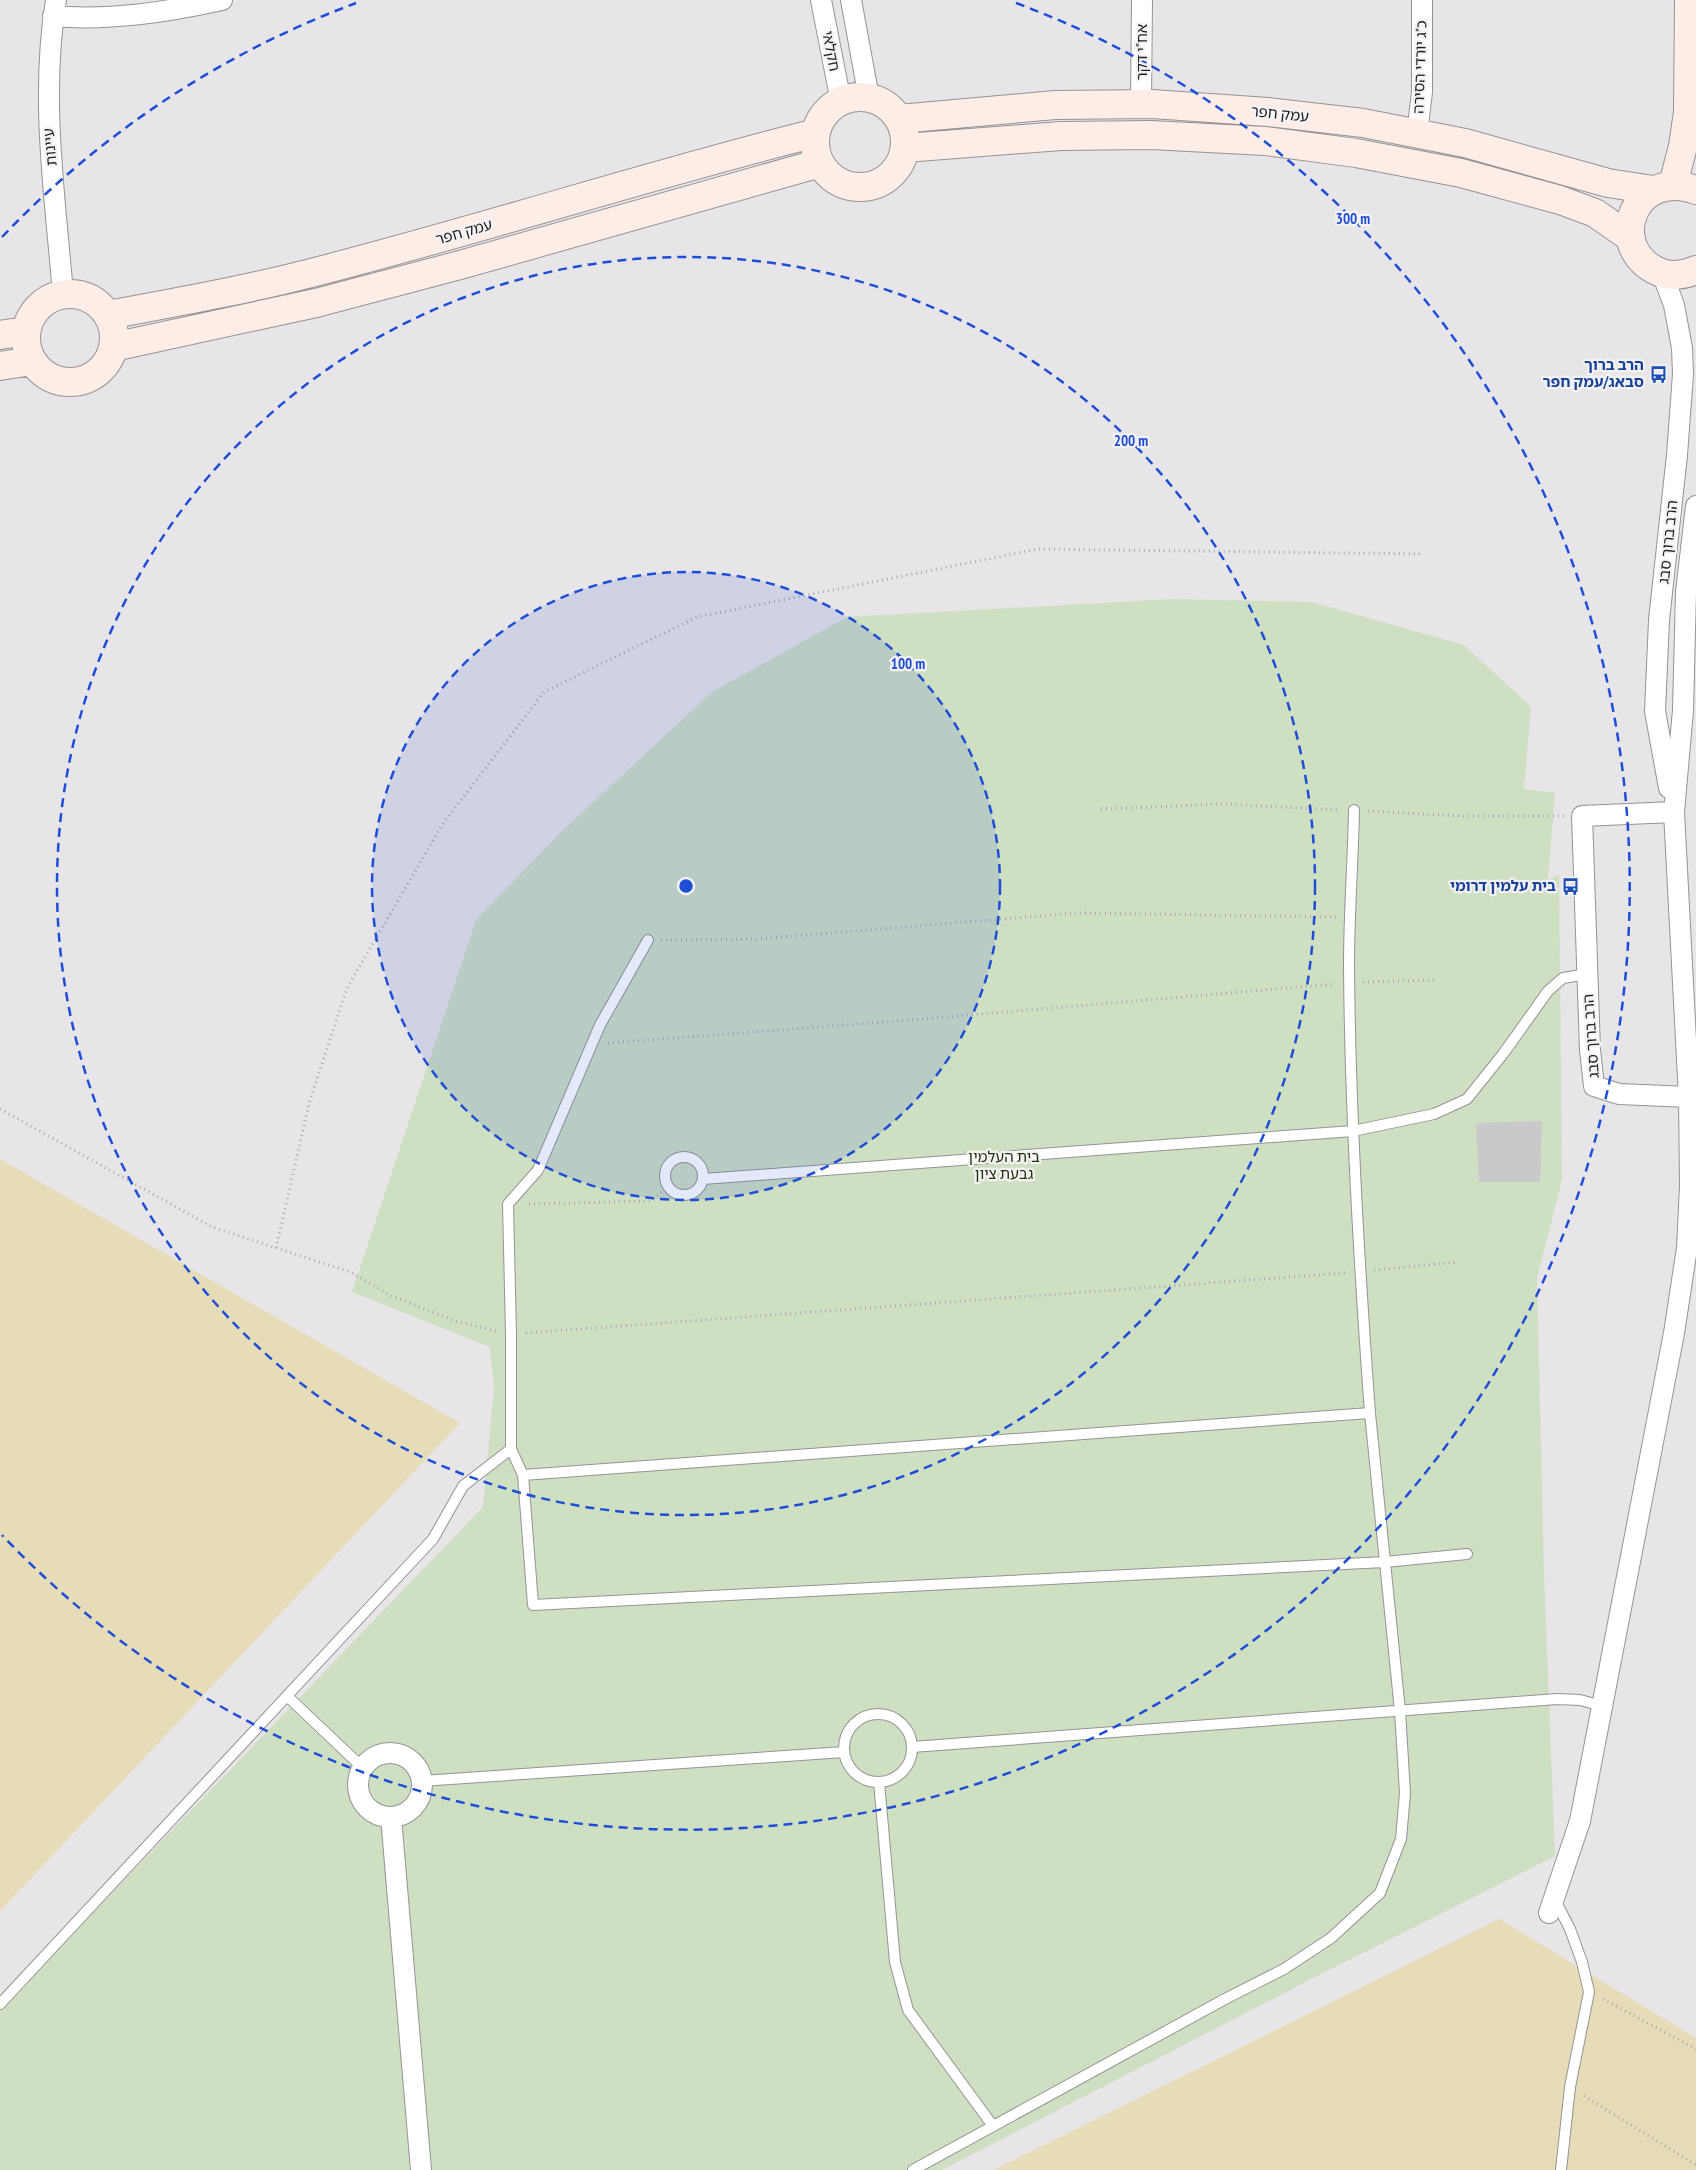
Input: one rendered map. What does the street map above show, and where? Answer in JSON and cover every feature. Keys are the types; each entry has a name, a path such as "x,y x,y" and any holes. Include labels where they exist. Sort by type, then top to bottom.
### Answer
{"street":[{"path":"54,8 83,19 127,16 222,0"},
{"name":"חקלאי","path":"821,0 841,102"},
{"name":"חקלאי","path":"851,0 869,98"},
{"name":"אח\"י דקר","path":"1141,104 1142,0"},
{"name":"כ\"ג יורדי הסירה","path":"1417,134 1422,92 1422,0"},
{"path":"1689,0 1688,112 1674,188 1644,197 1637,205 1632,216 1631,238 1634,250 1641,260 1651,268 1662,273 1683,274 1696,270"},
{"name":"עיינות","path":"54,8 48,73 48,118 63,294"},
{"path":"858,96 869,98 876,99 891,108 899,119 906,139 903,157 894,172 880,183 863,187 845,184 830,176 820,163 815,144 816,132 827,111 841,102 858,96"},
{"name":"עמק חפר","path":"899,119 1055,105 1141,104 1268,112 1363,123 1465,143 1608,182 1674,188"},
{"name":"עמק חפר","path":"108,315 199,298 313,273 452,236 816,132"},
{"name":"עמק חפר","path":"905,148 973,141 1061,136 1151,134 1283,144 1356,153 1460,173 1560,200 1595,212 1631,238"},
{"name":"עמק חפר","path":"113,347 345,295 460,265 820,163"},
{"name":"הרב ברוך סבג","path":"1662,273 1674,305 1682,348 1683,374 1677,455 1659,620 1655,711 1674,812 1689,1098 1619,1094 1594,1086 1590,1050 1582,816 1674,812"},
{"path":"63,294 85,296 100,304 108,315 114,336 112,353 103,368 89,378 72,382 54,380 40,371 29,357 25,340 27,323 36,308 50,298 63,294"},
{"path":"0,335 26,331"},
{"path":"0,366 32,361"},
{"name":"הרב ברוך סבג","path":"1674,812 1683,710 1686,592 1696,506"},
{"path":"1552,1905 1580,1820 1674,1333 1686,1248 1690,1186 1689,1098"},
{"path":"379,1755 399,1755 411,1762 418,1770 421,1781 420,1798 411,1810 399,1816 391,1817 377,1815 368,1809 361,1799 358,1788 359,1776 363,1768 379,1755"},
{"path":"391,1817 421,2170"}],"lane":[{"path":"913,2170 1225,1999 1284,1969 1331,1938 1380,1893 1401,1839 1405,1793 1400,1711 1370,1413 1353,1131 1350,983 1354,810"},
{"path":"648,940 600,1025 538,1170 508,1204 511,1449 523,1475 533,1605 1385,1562 1467,1554"},
{"path":"703,1179 1353,1131 1434,1114 1467,1099 1503,1054 1548,991 1563,978 1587,974"},
{"path":"680,1157 692,1158 701,1166 703,1179 696,1191 684,1196 678,1195 667,1187 665,1181 666,1168 674,1159 680,1157"},
{"path":"523,1475 1370,1413"},
{"path":"0,2004 433,1539 463,1486 511,1449"},
{"path":"287,1696 363,1768"},
{"path":"912,1747 1557,1699 1580,1700 1602,1706"},
{"path":"875,1715 886,1716 896,1720 904,1727 912,1747 911,1756 903,1771 888,1781 879,1782 860,1777 846,1762 844,1741 848,1731 856,1723 865,1717 875,1715"},
{"path":"421,1781 844,1752"},
{"path":"879,1782 895,1962 908,2010 993,2126"},
{"path":"1552,1905 1570,1929 1589,1992 1570,2087 1561,2170"}],"path":[{"path":"276,1248 310,1100 347,988 442,825 544,692 697,617 1038,549 1423,554"},
{"path":"648,940 757,939 1076,913 1351,917"},
{"path":"592,1044 910,1020 1350,983 1435,980"},
{"path":"0,1109 212,1227 350,1272 392,1296 454,1321 511,1334 1360,1272 1458,1262"},
{"path":"508,1204 652,1201 667,1187"},
{"path":"1589,1992 1696,2049"},
{"path":"1570,2087 1696,2165"}],"green space":[{"name":"בית העלמין גבעת ציון","path":"1173,599 1312,602 1464,645 1531,707 1524,789 1555,793 1548,880 1559,874 1562,1180 1537,1278 1544,1572 1555,1856 1323,1973 942,2170 0,2170 0,2009 483,1507 494,1388 490,1347 352,1292 476,920 561,832 712,692 847,617"}],"sand":[{"path":"0,1159 460,1423 0,1911"},
{"path":"1499,1919 1696,2038 1696,2170 994,2170"}],"building":[{"path":"1542,1121 1540,1182 1479,1182 1476,1123"}],"place":[{"name":"הרב ברוך סבאג/עמק חפר","path":"1658,374"},
{"name":"בית עלמין דרומי","path":"1570,886"}]}
